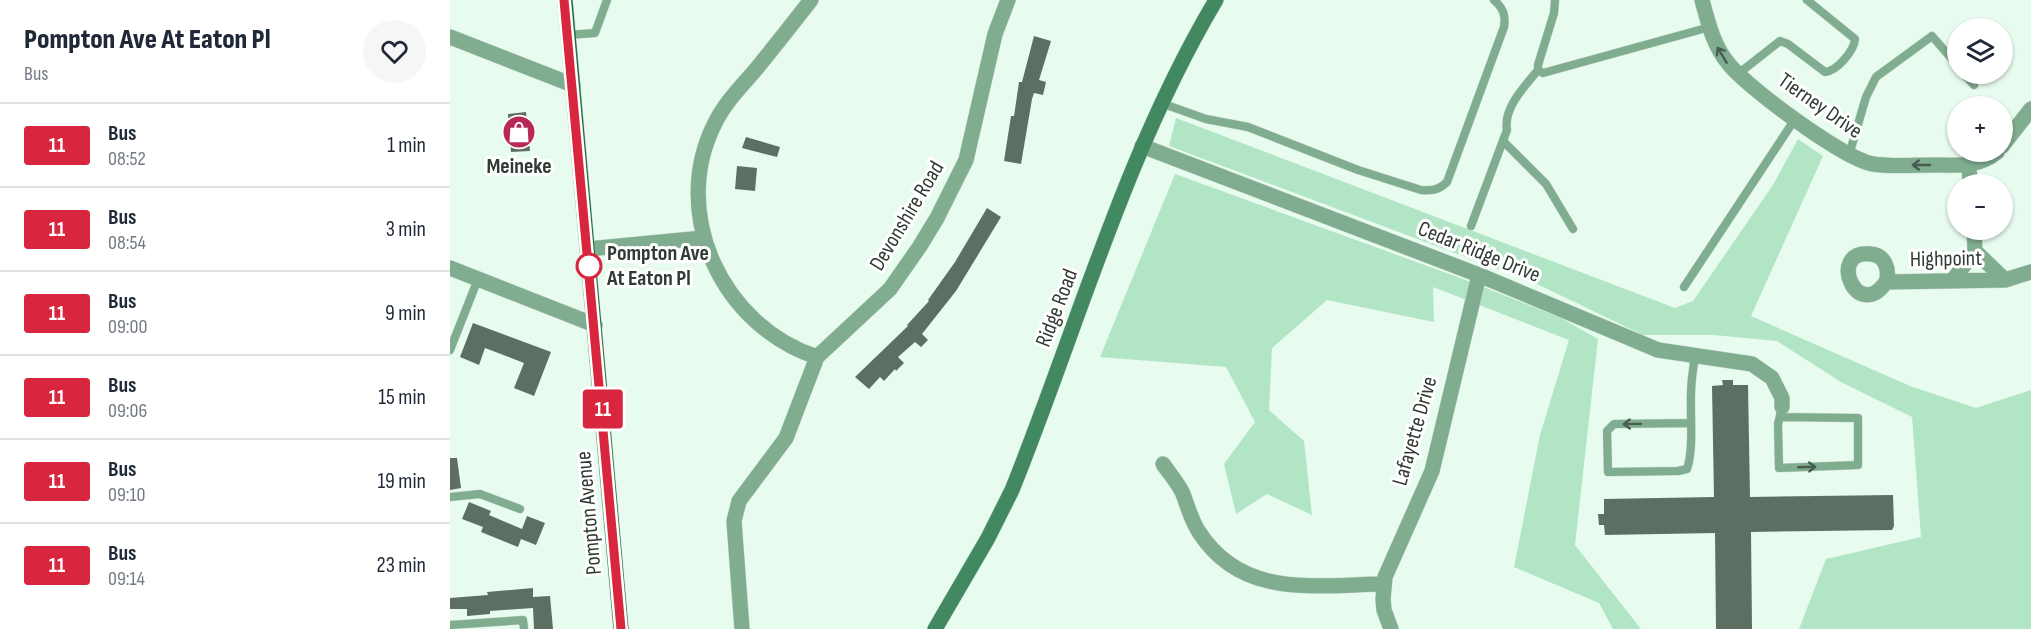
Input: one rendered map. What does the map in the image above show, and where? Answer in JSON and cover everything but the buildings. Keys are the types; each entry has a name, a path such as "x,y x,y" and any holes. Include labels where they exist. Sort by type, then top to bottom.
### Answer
{"main road":[{"name":"Pompton Avenue","path":"565,0 621,629"},
{"name":"Ridge Road","path":"935,629 988,538 1012,490 1142,146 1190,44 1216,0"}],"street":[{"path":"742,629 734,521 736,507 786,438 817,357 788,345 750,315 732,294 717,271 703,238 697,191 701,160 722,109 811,0"},
{"name":"Devonshire Road","path":"817,357 890,289 937,218 966,160 995,33 1008,0"},
{"name":"Tierney Drive","path":"1702,0 1720,52 1738,75 1795,119 1849,155 1874,165 1969,165 1978,162"},
{"path":"450,37 573,85"},
{"path":"2013,132 2031,109"},
{"name":"Cedar Ridge Drive","path":"1142,146 1479,275 1658,350 1752,364 1772,378 1782,398 1781,412"},
{"path":"1969,165 1969,174"},
{"path":"588,249 703,238"},
{"path":"1952,281 1975,251 1974,240"},
{"name":"Highpoint","path":"1975,251 2005,280"},
{"path":"450,268 595,325"},
{"name":"Highpoint","path":"1886,282 2005,280 2031,272"},
{"name":"Lafayette Drive","path":"1391,629 1384,610 1383,584 1388,566 1432,471 1479,275"},
{"path":"1163,464 1183,493 1186,506 1198,531 1214,552 1236,569 1262,581 1290,586 1383,584"}],"lane":[{"path":"568,35 595,33 607,0"},
{"path":"1161,103 1206,119 1248,127 1358,170 1421,190 1431,191 1441,188 1446,182 1504,27 1506,19 1503,9 1494,0"},
{"path":"1471,226 1507,130 1507,116 1518,96 1538,70 1554,13 1555,0"},
{"path":"1738,75 1780,41 1788,44 1825,72 1836,68 1855,45 1855,39 1807,0"},
{"path":"1538,70 1544,73 1710,27"},
{"path":"1849,155 1866,97 1876,77 1932,36 1947,53"},
{"path":"1684,286 1795,119"},
{"path":"1503,141 1546,184 1572,229"},
{"path":"450,350 478,279"},
{"path":"1691,423 1614,424 1610,426 1606,431 1608,472 1684,471 1687,469 1691,423 1691,385 1695,356"},
{"path":"1781,412 1857,418 1858,465 1779,468 1778,424 1781,412"},
{"path":"450,497 480,494 520,509"},
{"path":"450,625 523,620 524,629"}],"green space":[{"path":"1176,118 1675,308 1693,301 1773,185 1798,139 1823,156 1751,316 1910,386 1976,408 2031,390 2031,629 1799,629 1826,559 1921,537 1912,417 1841,382 1777,341 1714,335 1643,335 1535,283 1169,146"},
{"path":"1175,174 1463,279 1561,318 1598,339 1575,545 1641,629 1613,629 1599,603 1514,567 1540,435 1569,340 1433,287 1434,322 1327,300 1272,348 1269,410 1304,441 1312,515 1267,494 1236,514 1224,464 1255,422 1226,367 1100,357"}],"bus line":[{"name":"11","path":"564,0 621,629"}],"place":[{"name":"Meineke","path":"519,132"},
{"name":"Pompton Ave At Eaton Pl","path":"589,266"}]}
